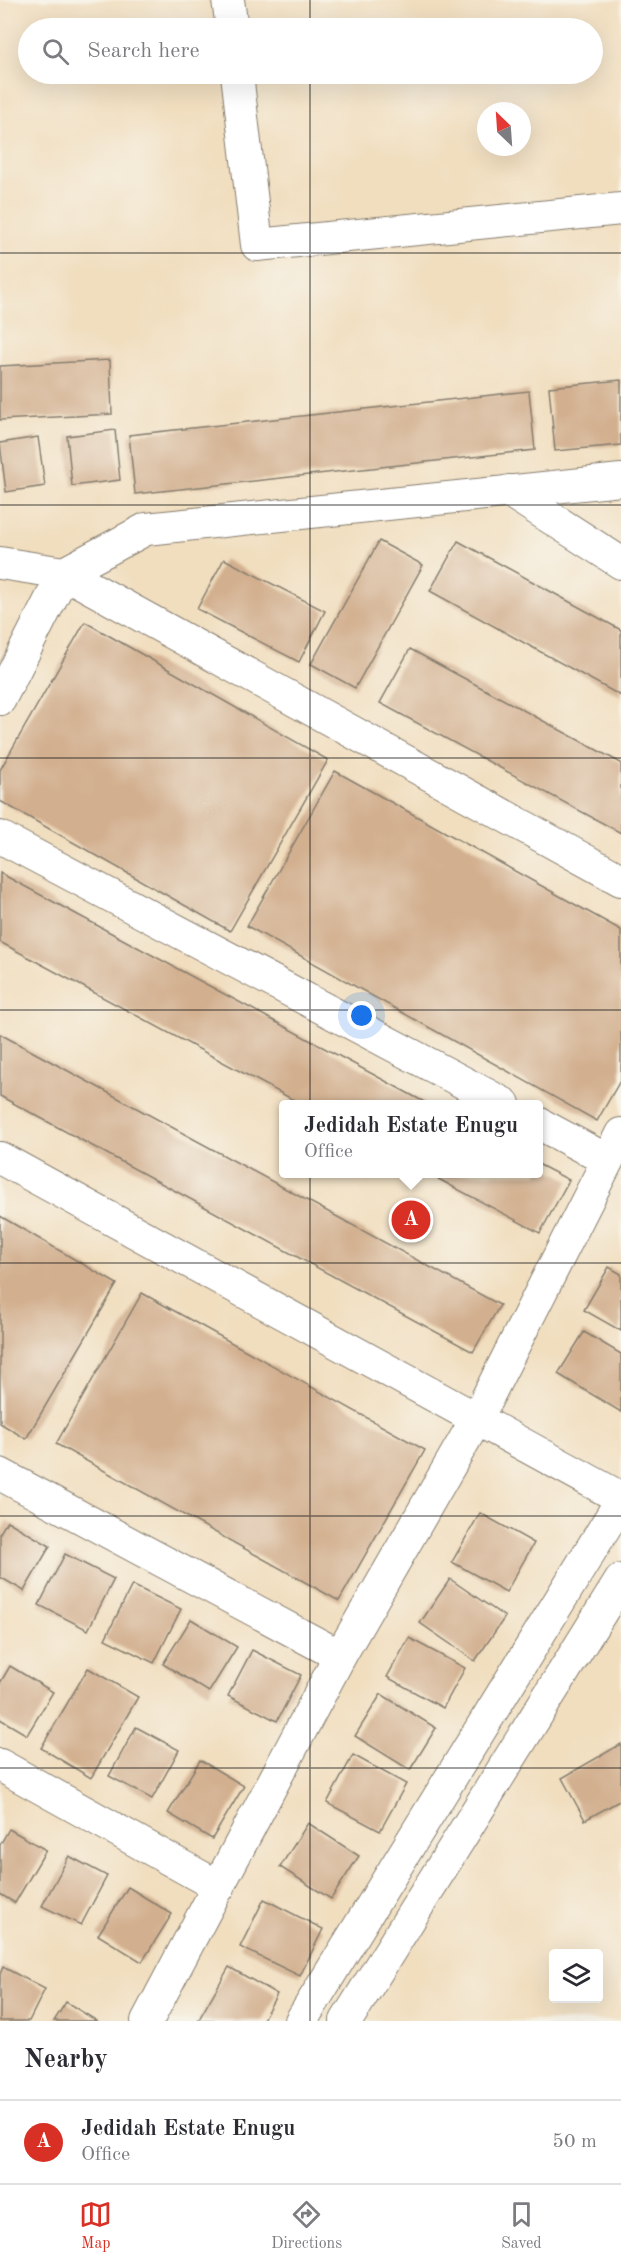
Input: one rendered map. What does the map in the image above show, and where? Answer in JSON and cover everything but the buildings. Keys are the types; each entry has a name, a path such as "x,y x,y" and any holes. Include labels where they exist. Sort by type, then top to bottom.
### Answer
{"street":[{"path":"228,0 231,18"},
{"path":"238,84 257,245 621,209"},
{"path":"0,699 64,573 146,529 621,480"},
{"path":"508,491 621,563"},
{"path":"0,563 64,573 621,880"},
{"path":"0,837 496,1100"},
{"path":"147,2021 340,1656 476,1420 614,1147 543,1125"},
{"path":"0,1158 621,1499 301,2021"},
{"path":"0,1474 340,1656"},
{"path":"346,2021 621,1580"},
{"path":"0,1765 219,1887"}],"place":[{"name":"Jedidah Estate Enugu","path":"411,1220"}]}
